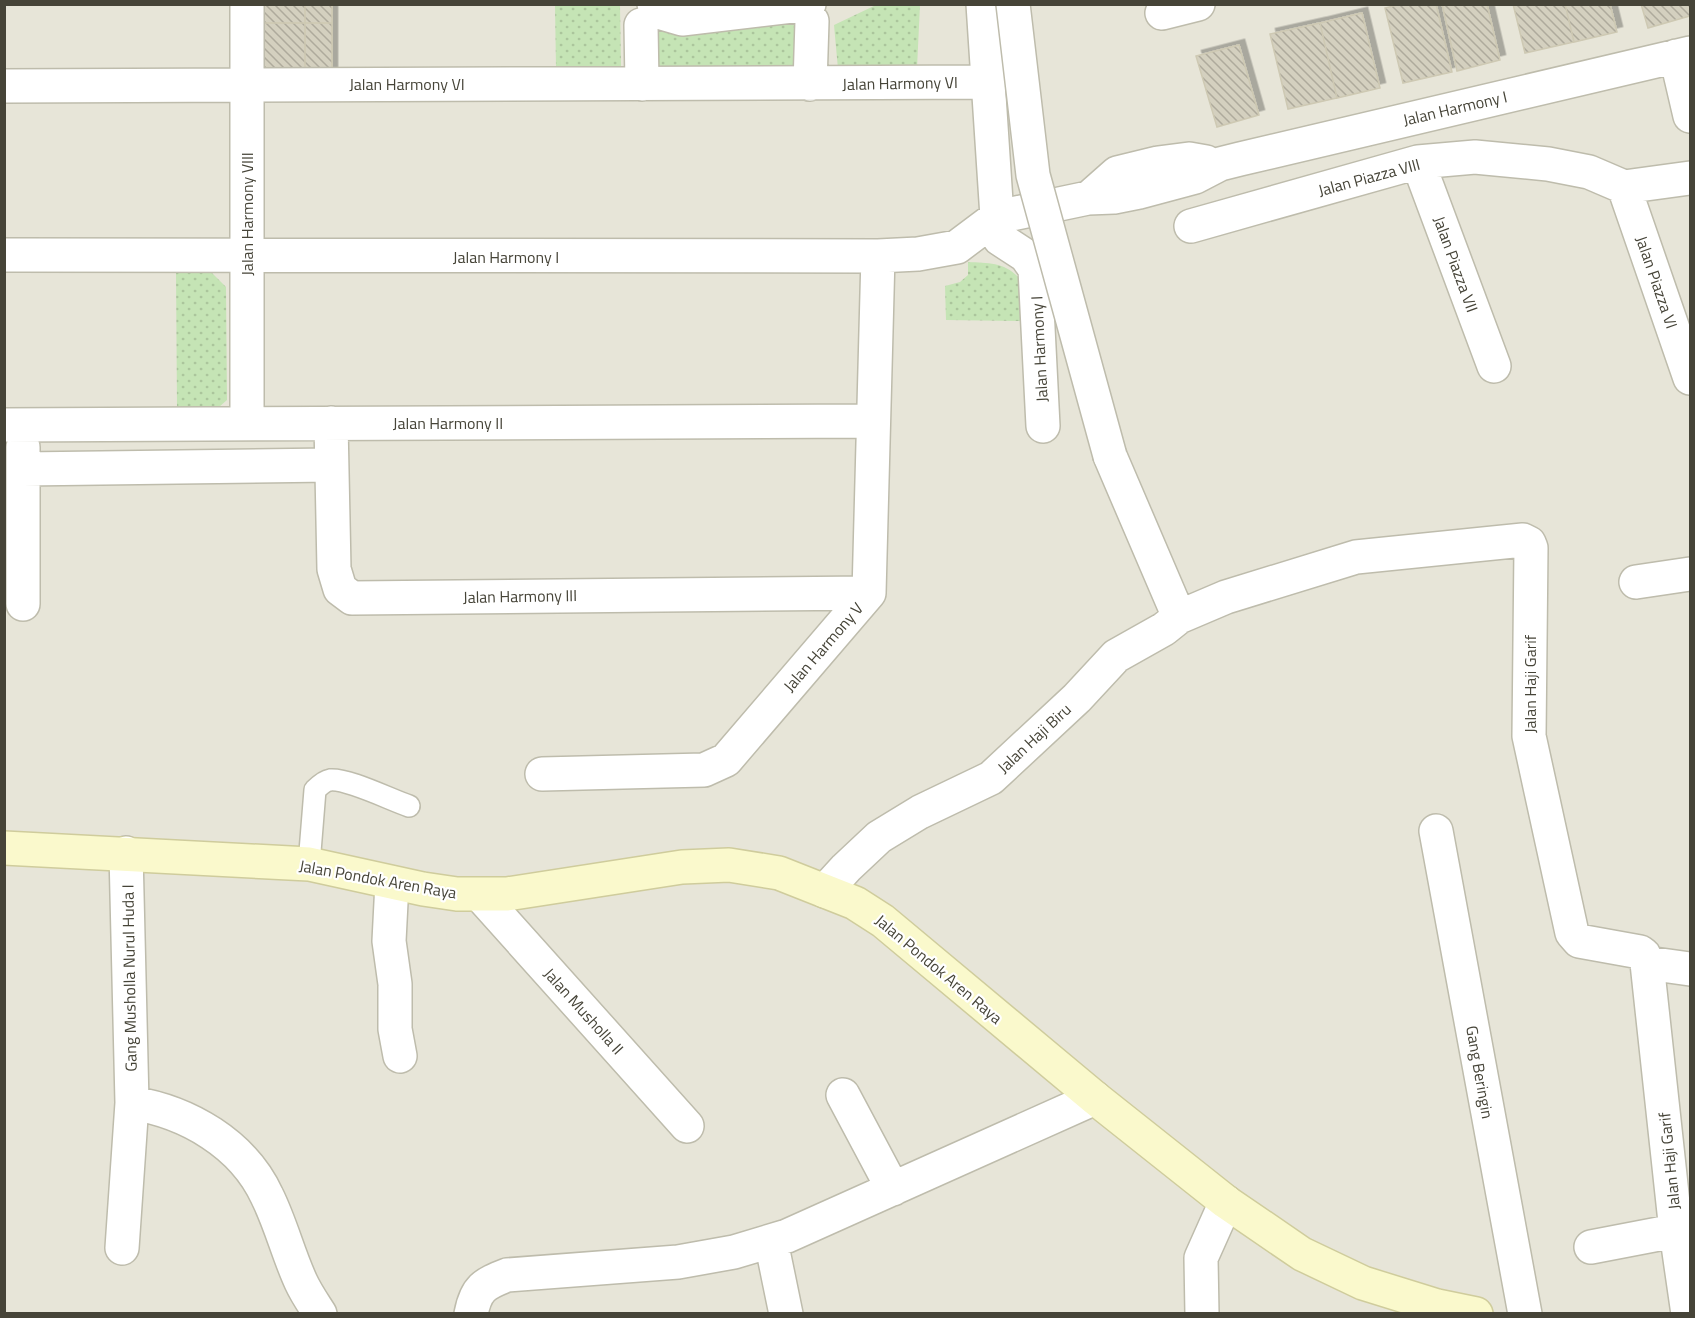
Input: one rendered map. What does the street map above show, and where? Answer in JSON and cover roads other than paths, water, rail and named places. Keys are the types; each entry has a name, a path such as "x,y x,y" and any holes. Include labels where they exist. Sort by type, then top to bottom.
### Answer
{"main road":[{"name":"Jalan Pondok Aren Raya","path":"4,848 309,864 392,882 481,896 682,867 729,865 779,873 855,903 883,921 1095,1098 1226,1202 1302,1254 1363,1283 1437,1306 1476,1314"}],"street":[{"name":"Jalan Harmony VIII","path":"247,4 247,424"},
{"name":"Jalan Harmony I","path":"983,4 1000,239 1026,256 1035,269 1043,426"},
{"path":"1013,4 1033,175 1110,456 1179,617"},
{"path":"1162,13 1198,4"},
{"path":"642,84 647,15 658,12 682,19 811,13 810,84"},
{"name":"Jalan Harmony I","path":"4,255 247,257 878,256 918,254 957,247 997,217 1088,198 1117,173 1158,163 1189,159 1220,164 1683,55"},
{"path":"1683,55 1690,116"},
{"name":"Jalan Harmony VI","path":"4,86 989,82"},
{"name":"Jalan Piazza VIII","path":"1191,226 1418,162 1476,157 1548,164 1589,172 1624,187"},
{"name":"Jalan Piazza VII","path":"1418,162 1494,366"},
{"path":"1624,187 1690,178"},
{"name":"Jalan Piazza VI","path":"1624,187 1690,378"},
{"name":"Jalan Harmony V","path":"542,774 704,770 726,760 869,593 878,256"},
{"name":"Jalan Harmony II","path":"23,604 23,469 14,426 873,421"},
{"name":"Jalan Harmony III","path":"331,423 334,569 340,590 352,598 869,593"},
{"path":"23,469 331,465"},
{"name":"Jalan Haji Garif","path":"1179,617 1226,597 1356,557 1512,540 1523,540 1529,543 1531,548 1529,736 1572,933 1579,941 1640,952 1647,963 1683,1230 1688,1314"},
{"path":"1636,582 1690,574"},
{"name":"Jalan Haji Biru","path":"825,891 879,837 920,812 991,778 1077,698 1116,656 1164,629 1179,617"},
{"name":"Gang Beringin","path":"1436,831 1525,1314"},
{"name":"Gang Musholla Nurul Huda I","path":"122,1248 132,1103 126,853"},
{"path":"392,882 389,941 395,984 395,1029 400,1056"},
{"name":"Jalan Musholla II","path":"481,896 687,1126"},
{"path":"1647,963 1690,969"},
{"path":"843,1095 893,1189"},
{"path":"471,1314 474,1300 484,1283 507,1275 678,1262 734,1252 787,1236 1095,1098"},
{"path":"132,1103 153,1106 202,1127 224,1140 252,1172 266,1194 299,1298 320,1314"},
{"path":"1202,1314 1201,1258 1226,1202"},
{"name":"Jalan Haji Garif","path":"1591,1247 1683,1230"},
{"path":"771,1240 786,1314"}],"lane":[{"path":"309,864 315,790 320,784 329,780 343,782 409,806"}]}
